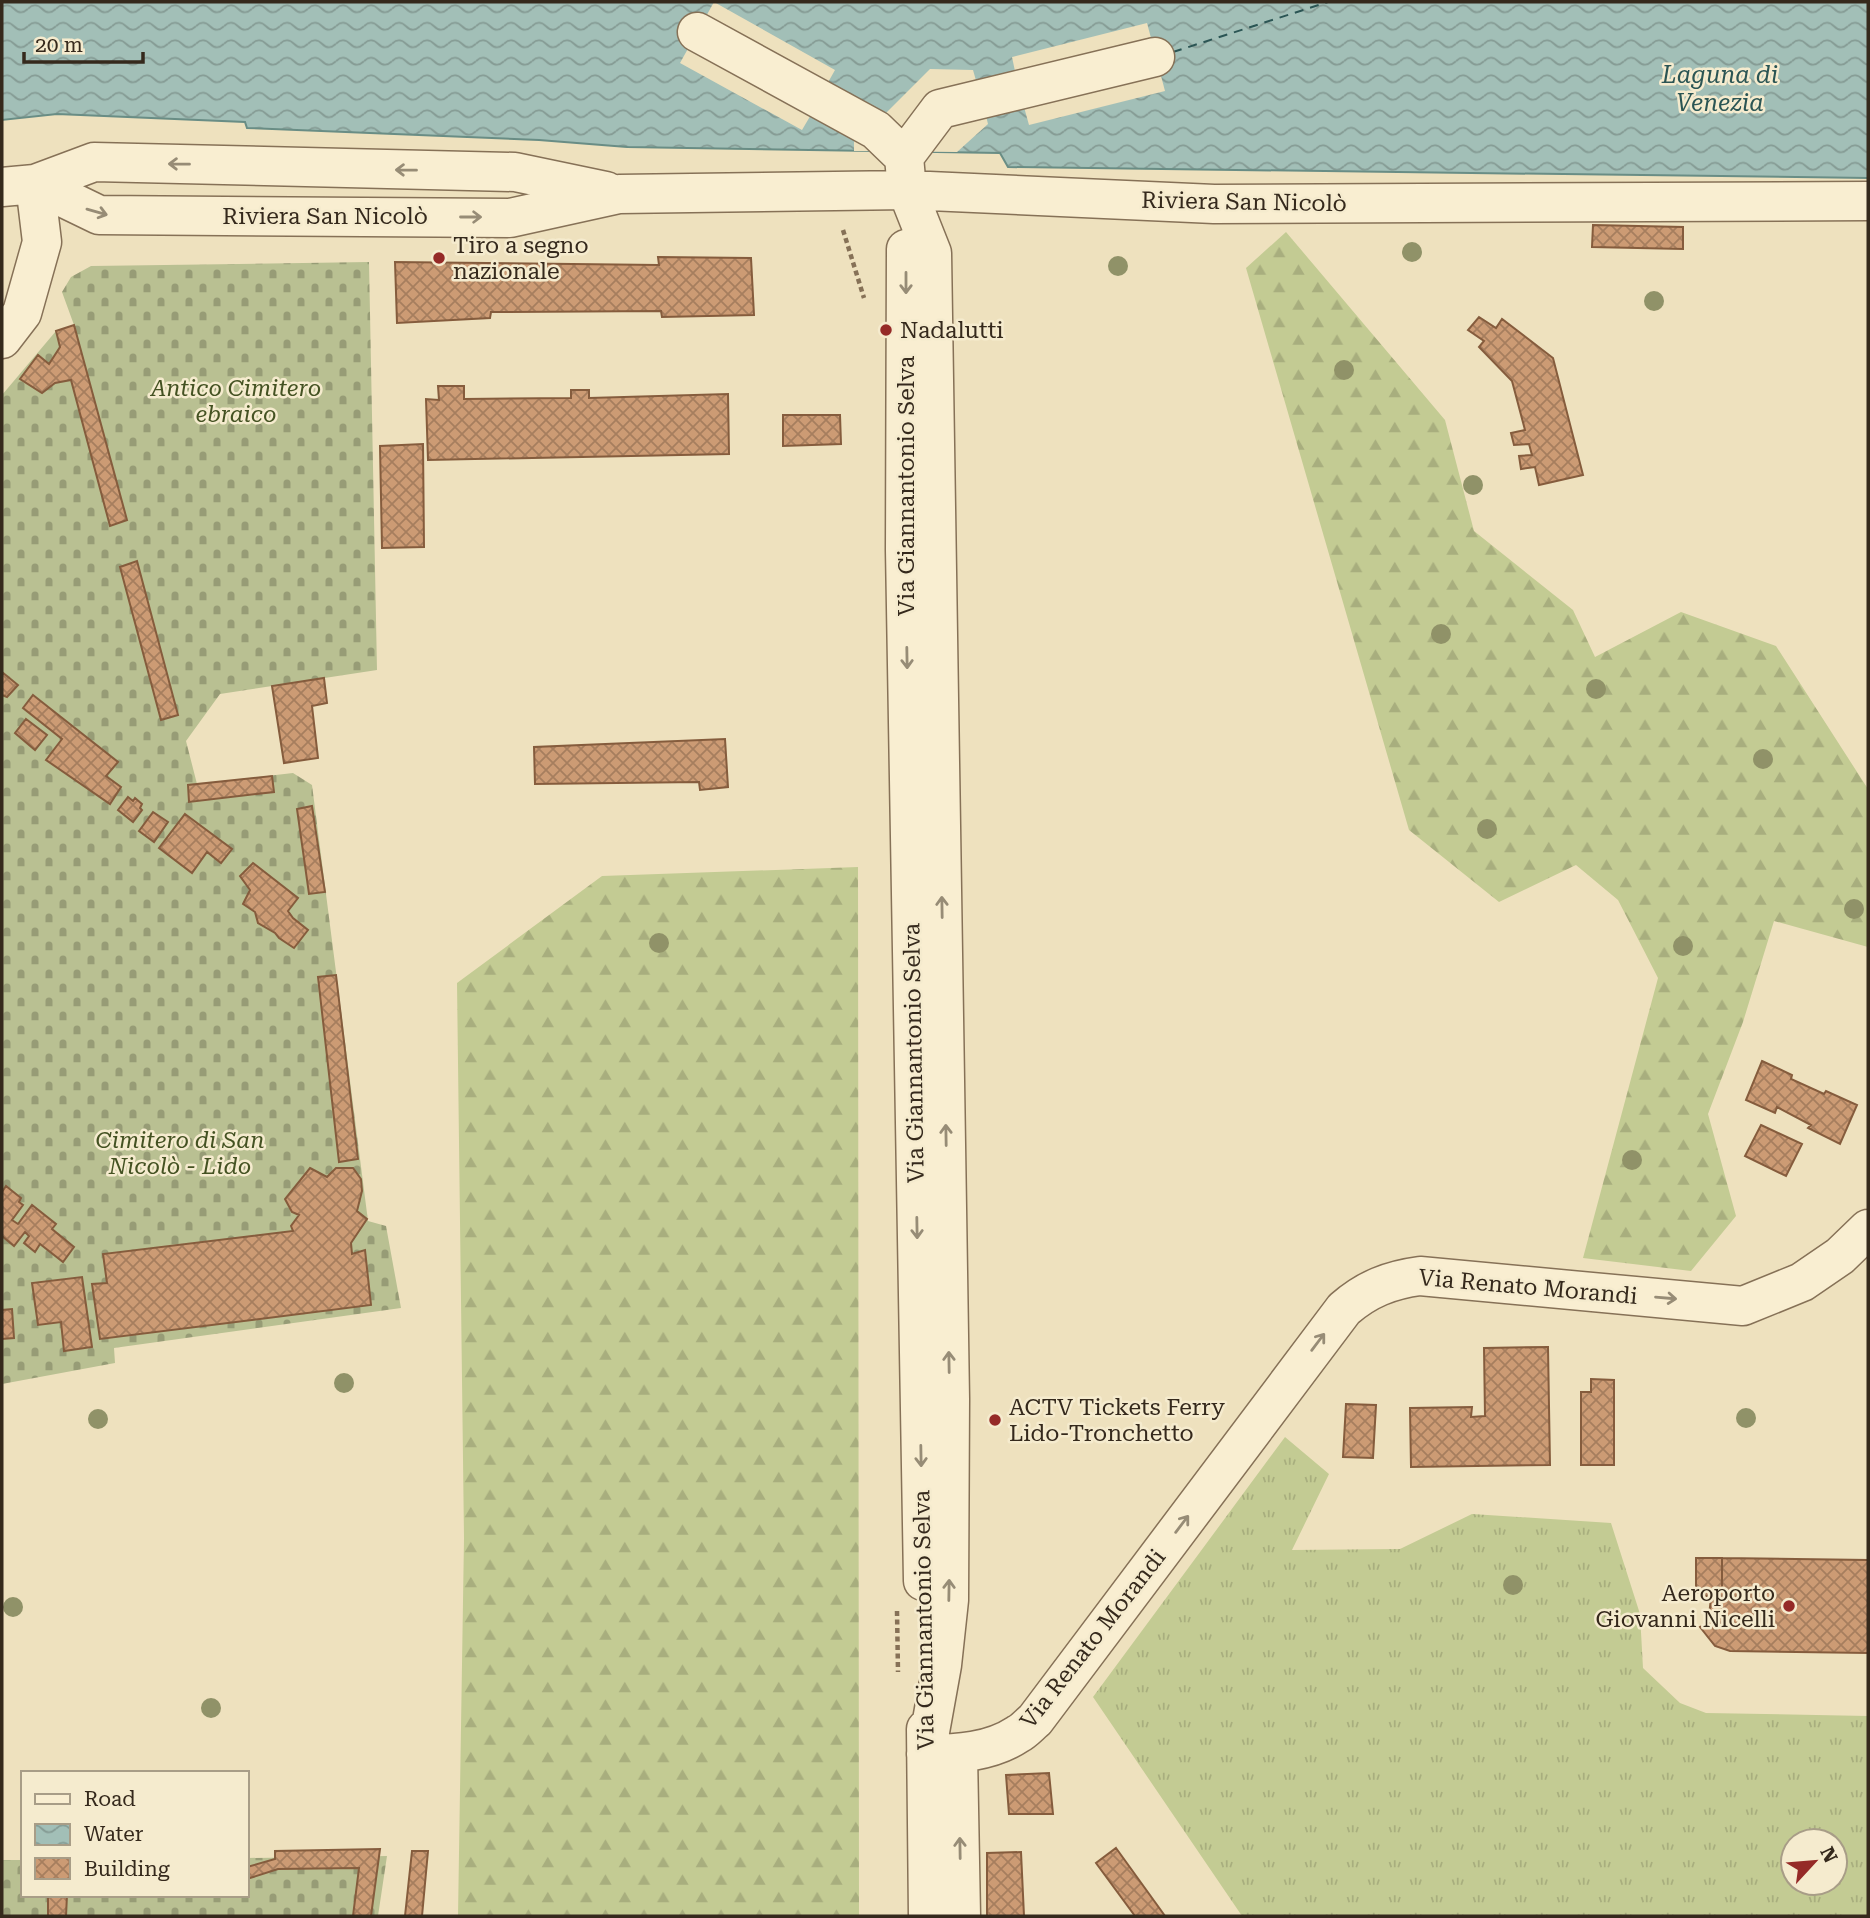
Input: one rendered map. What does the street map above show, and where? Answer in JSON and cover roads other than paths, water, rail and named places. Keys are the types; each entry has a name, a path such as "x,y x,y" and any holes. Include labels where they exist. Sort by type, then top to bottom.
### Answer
{"street":[{"path":"698,32 876,130 905,174 940,109 1155,57"},
{"name":"Riviera San Nicolò","path":"18,186 94,162 515,172 619,194"},
{"name":"Riviera San Nicolò","path":"18,186 99,215 510,218 619,194 905,174 1214,204 1868,201"},
{"name":"Via Giannantonio Selva","path":"905,174 905,550 942,1754 928,1916"},
{"path":"2,339 22,313 42,242 18,186"},
{"name":"Via Renato Morandi","path":"942,1754 1000,1743 1019,1734 1035,1720 1344,1309 1359,1295 1399,1278 1420,1276 1743,1306 1802,1282 1840,1256 1868,1229"},
{"path":"942,1754 961,1916"}],"water":[{"name":"Laguna di Venezia","path":"2,2 1868,2 1868,178 1008,167 1000,153 627,147 539,140 247,128 245,122 57,114 2,120"}],"place":[{"name":"Tiro a segno nazionale","path":"439,258"},
{"name":"Nadalutti","path":"886,330"},
{"name":"ACTV Tickets Ferry Lido-Tronchetto","path":"995,1420"},
{"name":"Aeroporto Giovanni Nicelli","path":"1789,1606"}],"park label":[{"name":"Antico Cimitero ebraico","path":"236,401"},
{"name":"Cimitero di San Nicolò - Lido","path":"180,1153"}]}
